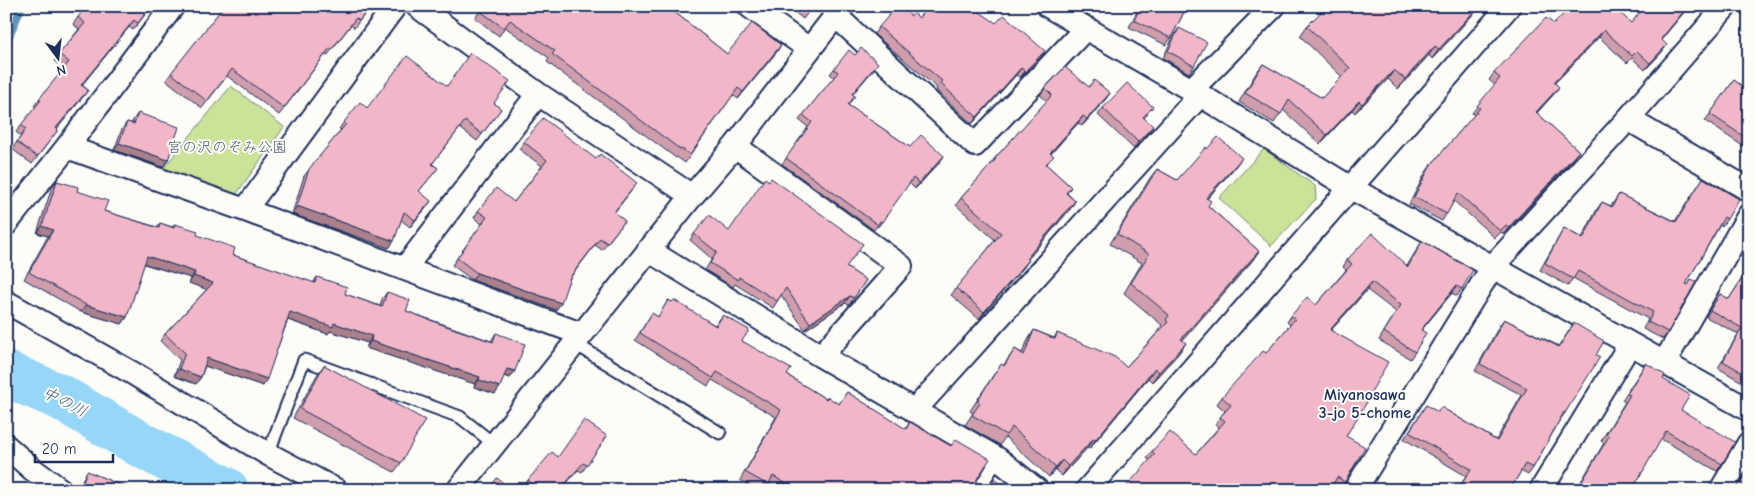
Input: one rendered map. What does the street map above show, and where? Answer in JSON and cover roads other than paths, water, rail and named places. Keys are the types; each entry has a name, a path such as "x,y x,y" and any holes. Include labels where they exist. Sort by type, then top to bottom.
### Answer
{"street":[{"path":"6,224 68,147 173,6"},
{"path":"245,210 395,6"},
{"path":"417,6 538,94 692,196"},
{"path":"749,6 809,49"},
{"path":"1048,6 1195,92 1351,188 1749,410"},
{"path":"914,411 1195,92 1274,6"},
{"path":"1087,490 1509,6"},
{"path":"1355,490 1493,266 1628,120 1726,6"},
{"path":"458,490 648,250 735,146 839,11 975,144 1086,28"},
{"path":"405,268 538,94"},
{"path":"1628,120 1749,190"},
{"path":"735,146 901,266 821,356"},
{"path":"68,147 405,268 578,338"},
{"path":"1664,363 1749,215"},
{"path":"648,250 821,356 998,459 1037,490"},
{"path":"6,302 136,375 268,454 336,490"},
{"path":"1541,490 1630,344"},
{"path":"1721,490 1749,443"},
{"path":"6,446 32,469 61,490"}],"lane":[{"path":"578,338 720,433"},
{"path":"268,454 304,360 460,417 494,444"},
{"path":"978,490 998,459"}],"waterway":[{"path":"6,43 22,6"},
{"name":"中の川","path":"6,374 60,397 138,443 226,490"}],"district":[{"name":"Miyanosawa 3-jo 5-chome","path":"1365,403"}],"park label":[{"name":"宮の沢のぞみ公園","path":"227,147"}]}
